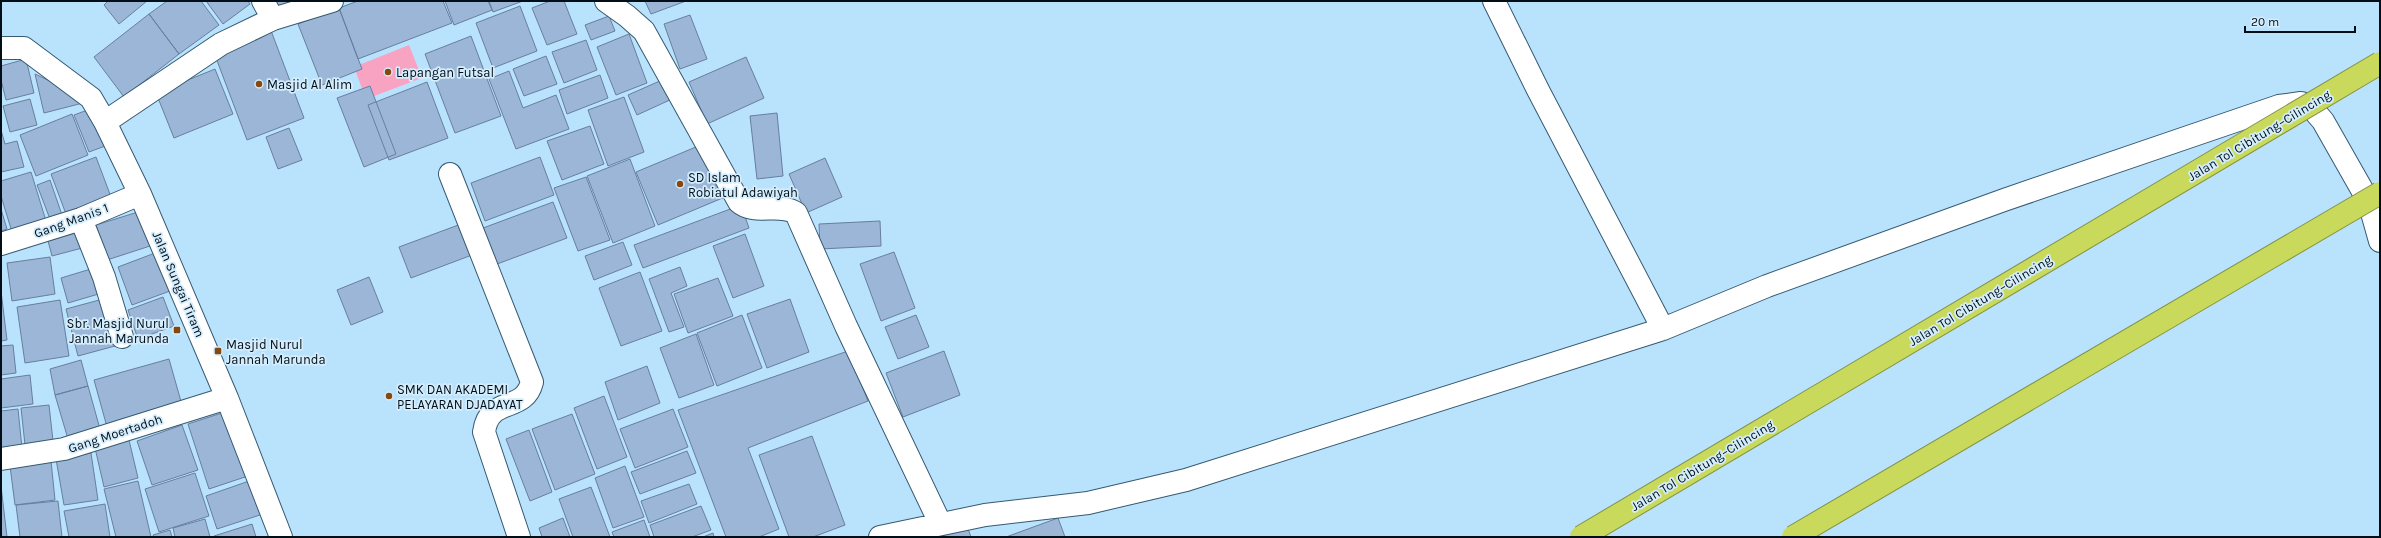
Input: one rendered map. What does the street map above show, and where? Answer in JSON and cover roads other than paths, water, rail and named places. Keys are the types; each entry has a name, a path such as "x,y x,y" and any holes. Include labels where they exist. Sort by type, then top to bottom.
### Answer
{"highway":[{"name":"Jalan Tol Cibitung–Cilincing","path":"1581,537 2380,63"},
{"path":"1793,537 2380,193"}],"street":[{"path":"105,122 221,44 268,10 332,1"},
{"path":"606,1 644,30 739,202 752,209 786,209 796,213 846,326 940,523"},
{"path":"1494,1 1538,90 1663,329"},
{"name":"Jalan Sungai Tiram","path":"1,48 24,48 91,98 105,122 140,194 227,398 282,537"},
{"path":"889,536 940,523 985,515 1088,503 1186,480 1663,329 1767,286 1996,203 2279,106 2294,103 2310,106 2323,121 2369,202 2380,241"},
{"path":"450,174 532,382 530,392 520,400 493,410 485,422 484,432 519,537"},
{"name":"Gang Manis 1","path":"1,244 82,219 140,194"},
{"path":"82,219 104,277 122,337"},
{"name":"Gang Moertadoh","path":"1,459 64,449 227,398"}],"place":[{"name":"Lapangan Futsal","path":"388,72"},
{"name":"Masjid Al Alim","path":"259,84"},
{"name":"SD Islam Robiatul Adawiyah","path":"680,184"},
{"name":"Sbr. Masjid Nurul Jannah Marunda","path":"177,330"},
{"name":"Masjid Nurul Jannah Marunda","path":"218,351"},
{"name":"SMK DAN AKADEMI PELAYARAN DJADAYAT","path":"389,396"}]}
